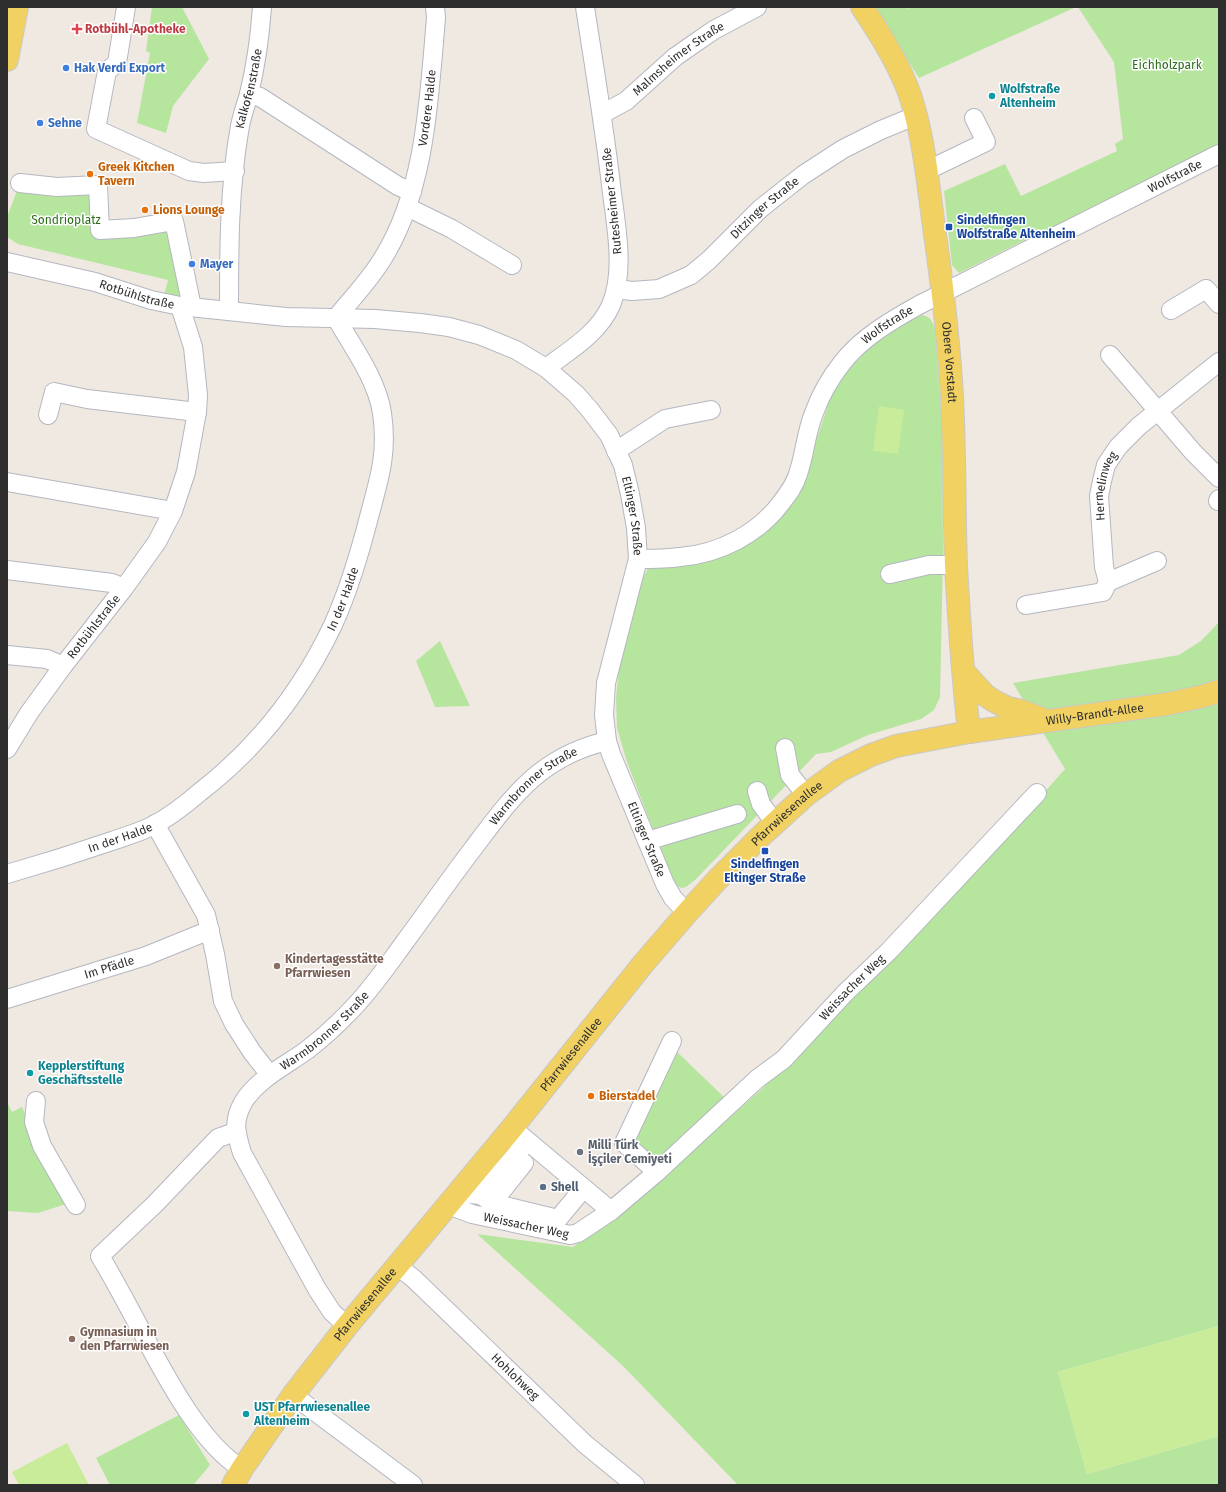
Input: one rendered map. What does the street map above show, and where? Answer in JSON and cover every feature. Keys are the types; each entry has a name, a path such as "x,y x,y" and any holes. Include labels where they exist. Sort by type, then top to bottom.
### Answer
{"main road":[{"path":"7,60 17,7"},
{"name":"Obere Vorstadt","path":"862,7 880,34 909,93 926,171 938,256 952,398 956,565 969,732"},
{"path":"964,672 985,695 994,701 1008,708 1022,711 1048,721"},
{"name":"Willy-Brandt-Allee","path":"969,732 1167,704 1204,696 1219,691"},
{"name":"Pfarrwiesenallee","path":"236,1481 293,1395 398,1258 453,1198 512,1128 643,964 687,913 762,835 806,795 839,771 896,746 969,732"}],"street":[{"path":"126,7 117,63 107,71 96,129 189,171 204,173 235,171"},
{"name":"Kalkofenstraße","path":"229,311 230,249 235,171 240,125 249,94 258,49 262,7"},
{"name":"Vordere Halde","path":"336,318 383,259 398,229 409,200 419,160 430,89 436,18 435,7"},
{"name":"Rutesheimer Straße","path":"546,368 595,330 611,306 617,290 617,238 602,114 584,7"},
{"name":"Malmsheimer Straße","path":"602,114 626,101 674,57 714,30 756,7"},
{"path":"249,94 260,97 398,186 409,200 452,229 512,265"},
{"name":"Ditzinger Straße","path":"617,290 632,291 659,289 691,274 709,260 760,209 803,175 843,148 915,116"},
{"path":"926,171 986,142 974,118"},
{"name":"Wolfstraße","path":"638,559 681,557 706,552 735,541 757,528 776,510 789,493 798,476 814,413 828,383 842,362 859,344 900,316 1219,154"},
{"path":"20,183 57,187 98,186 100,230 134,228 174,221 186,307 286,317 336,318"},
{"name":"Rotbühlstraße","path":"7,262 95,282 151,300 186,307 193,347 198,395 198,412 186,472 173,511 157,542 124,588 63,666 9,744"},
{"path":"1171,310 1206,289 1219,304"},
{"name":"Eltinger Straße","path":"336,318 375,319 420,323 449,328 496,341 516,350 546,368 576,394 609,435 623,465 630,494 636,528 638,559 606,683 604,714 608,741 620,778 665,884 673,898 687,913"},
{"name":"In der Halde","path":"7,874 67,857 155,824 181,807 213,782 243,755 271,724 296,691 333,626 340,609 362,544 380,476 384,452 383,423 378,397 369,375 336,318"},
{"path":"1110,355 1193,452 1219,478"},
{"name":"Hermelinweg","path":"1108,582 1104,567 1099,496 1106,465 1118,447 1139,426 1219,362"},
{"path":"48,415 54,392 87,400 198,412"},
{"path":"616,451 665,419 711,410"},
{"path":"7,482 173,511"},
{"path":"1026,605 1103,592 1108,582 1157,561"},
{"path":"890,574 929,565 956,565"},
{"name":"Rotbühlstraße","path":"7,570 112,583 124,588"},
{"name":"Rotbühlstraße","path":"7,655 47,659 63,666"},
{"name":"Warmbronner Straße","path":"347,1326 332,1312 318,1289 242,1153 236,1132 236,1121 244,1102 255,1088 270,1075 307,1050 330,1031 366,994 452,876 505,806 519,790 556,761 575,751 608,741"},
{"path":"785,748 790,775 806,795"},
{"path":"757,792 761,804 775,823"},
{"name":"Weissacher Weg","path":"453,1198 456,1208 472,1214 570,1235 578,1232 611,1211 657,1172 757,1079 784,1058 845,993 889,951 1037,793"},
{"path":"647,841 738,814"},
{"path":"155,824 206,915 215,954 223,1001 234,1024 270,1075"},
{"name":"Im Pfädle","path":"7,999 146,956 210,930"},
{"path":"657,1172 624,1143 672,1041"},
{"path":"36,1101 34,1122 42,1146 76,1205"},
{"path":"486,1199 521,1149 512,1128"},
{"path":"512,1128 611,1211"},
{"name":"Pfarrwiesenallee","path":"236,1132 218,1138 155,1204 100,1256 160,1366 191,1416 228,1458 236,1481"},
{"path":"453,1198 486,1199 558,1219 578,1195"},
{"name":"Hohlohweg","path":"398,1258 413,1278 585,1444 635,1485"},
{"path":"293,1395 412,1485"}],"green space":[{"path":"152,7 182,7 209,59 173,106 166,133 137,123 150,53 146,51"},
{"path":"873,7 905,7 907,9 910,7 1076,7 919,78"},
{"name":"Eichholzpark","path":"1078,7 1219,7 1219,145 1031,243 1023,241 959,273 952,265 944,191 1005,164 1021,196 1117,151 1115,144 1123,139 1114,62"},
{"name":"Sondrioplatz","path":"20,183 98,185 101,230 174,221 193,298 164,296 168,280 18,244 7,237 7,217"},
{"path":"922,315 931,320 935,330 942,423 943,555 940,697 934,710 921,719 868,735 831,752 816,754 695,880 686,887 682,888 677,886 673,881 627,762 617,728 616,698 619,666 643,578 649,566 710,560 740,549 762,534 813,450 831,396 841,379 868,349 887,333 908,320"},
{"path":"879,406 904,410 898,454 873,451"},
{"path":"1219,622 1219,1326 1058,1372 1087,1474 1219,1436 1219,1485 738,1485 623,1366 477,1234 573,1247 682,1160 762,1089 835,1012 954,894 1065,769 1013,683 1179,655 1201,641"},
{"path":"440,641 470,706 435,707 416,661"},
{"path":"675,1050 726,1099 661,1162 630,1140"},
{"path":"7,1102 12,1112 22,1107 42,1155 66,1204 38,1213 7,1211"},
{"path":"1219,1326 1219,1436 1087,1474 1058,1372"},
{"path":"179,1415 210,1465 195,1483 192,1485 110,1485 96,1458"},
{"path":"67,1443 89,1485 19,1485 12,1472"}],"place":[{"name":"Rotbühl-Apotheke","path":"77,29"},
{"name":"Hak Verdi Export","path":"66,68"},
{"name":"Wolfstraße Altenheim","path":"992,96"},
{"name":"Sehne","path":"40,123"},
{"name":"Greek Kitchen Tavern","path":"90,174"},
{"name":"Lions Lounge","path":"145,210"},
{"name":"Sindelfingen Wolfstraße Altenheim","path":"949,227"},
{"name":"Mayer","path":"192,264"},
{"name":"Sindelfingen Eltinger Straße","path":"765,851"},
{"name":"Kindertagesstätte Pfarrwiesen","path":"277,966"},
{"name":"Kepplerstiftung Geschäftsstelle","path":"30,1073"},
{"name":"Bierstadel","path":"591,1096"},
{"name":"Milli Türk İşçiler Cemiyeti","path":"580,1152"},
{"name":"Shell","path":"543,1187"},
{"name":"Gymnasium in den Pfarrwiesen","path":"72,1339"},
{"name":"UST Pfarrwiesenallee Altenheim","path":"246,1414"}]}
